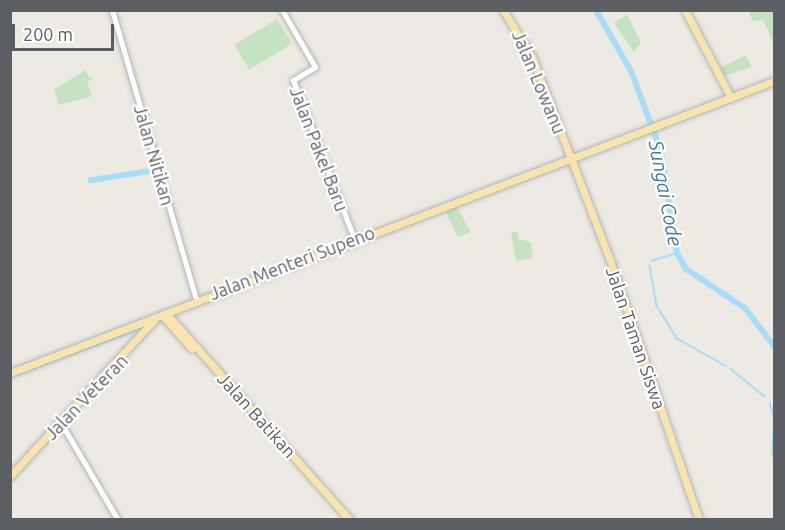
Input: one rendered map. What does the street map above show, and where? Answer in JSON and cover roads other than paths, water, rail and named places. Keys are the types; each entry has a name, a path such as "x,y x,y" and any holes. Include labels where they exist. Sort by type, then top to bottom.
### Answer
{"main road":[{"name":"Jalan Lowanu","path":"503,10 529,49 571,159"},
{"path":"685,10 730,96"},
{"name":"Jalan Menteri Supeno","path":"61,352 176,311 774,81"},
{"name":"Jalan Taman Siswa","path":"571,159 699,519"},
{"name":"Jalan Menteri Supeno","path":"12,369 133,327 196,299 355,241"},
{"path":"150,327 172,323 176,311"},
{"name":"Jalan Batikan","path":"161,315 172,323 350,519"},
{"name":"Jalan Veteran","path":"10,476 161,315"},
{"path":"133,327 142,336"},
{"name":"Jalan Batikan","path":"252,413 344,519"}],"street":[{"name":"Jalan Nitikan","path":"112,10 196,299"},
{"name":"Jalan Pakel Baru","path":"282,10 315,67 293,80 355,241"},
{"path":"61,423 118,519"}],"water":[{"path":"155,167 156,173 89,184 88,178"}],"waterway":[{"name":"Sungai Code","path":"596,10 631,71 661,151 677,253 686,269 745,308 774,346"},
{"path":"651,261 677,253"},
{"path":"650,266 657,306 678,339 726,366"},
{"path":"11,377 136,331"},
{"path":"731,369 764,396"},
{"path":"770,403 774,416"},
{"path":"772,454 774,428"}]}
